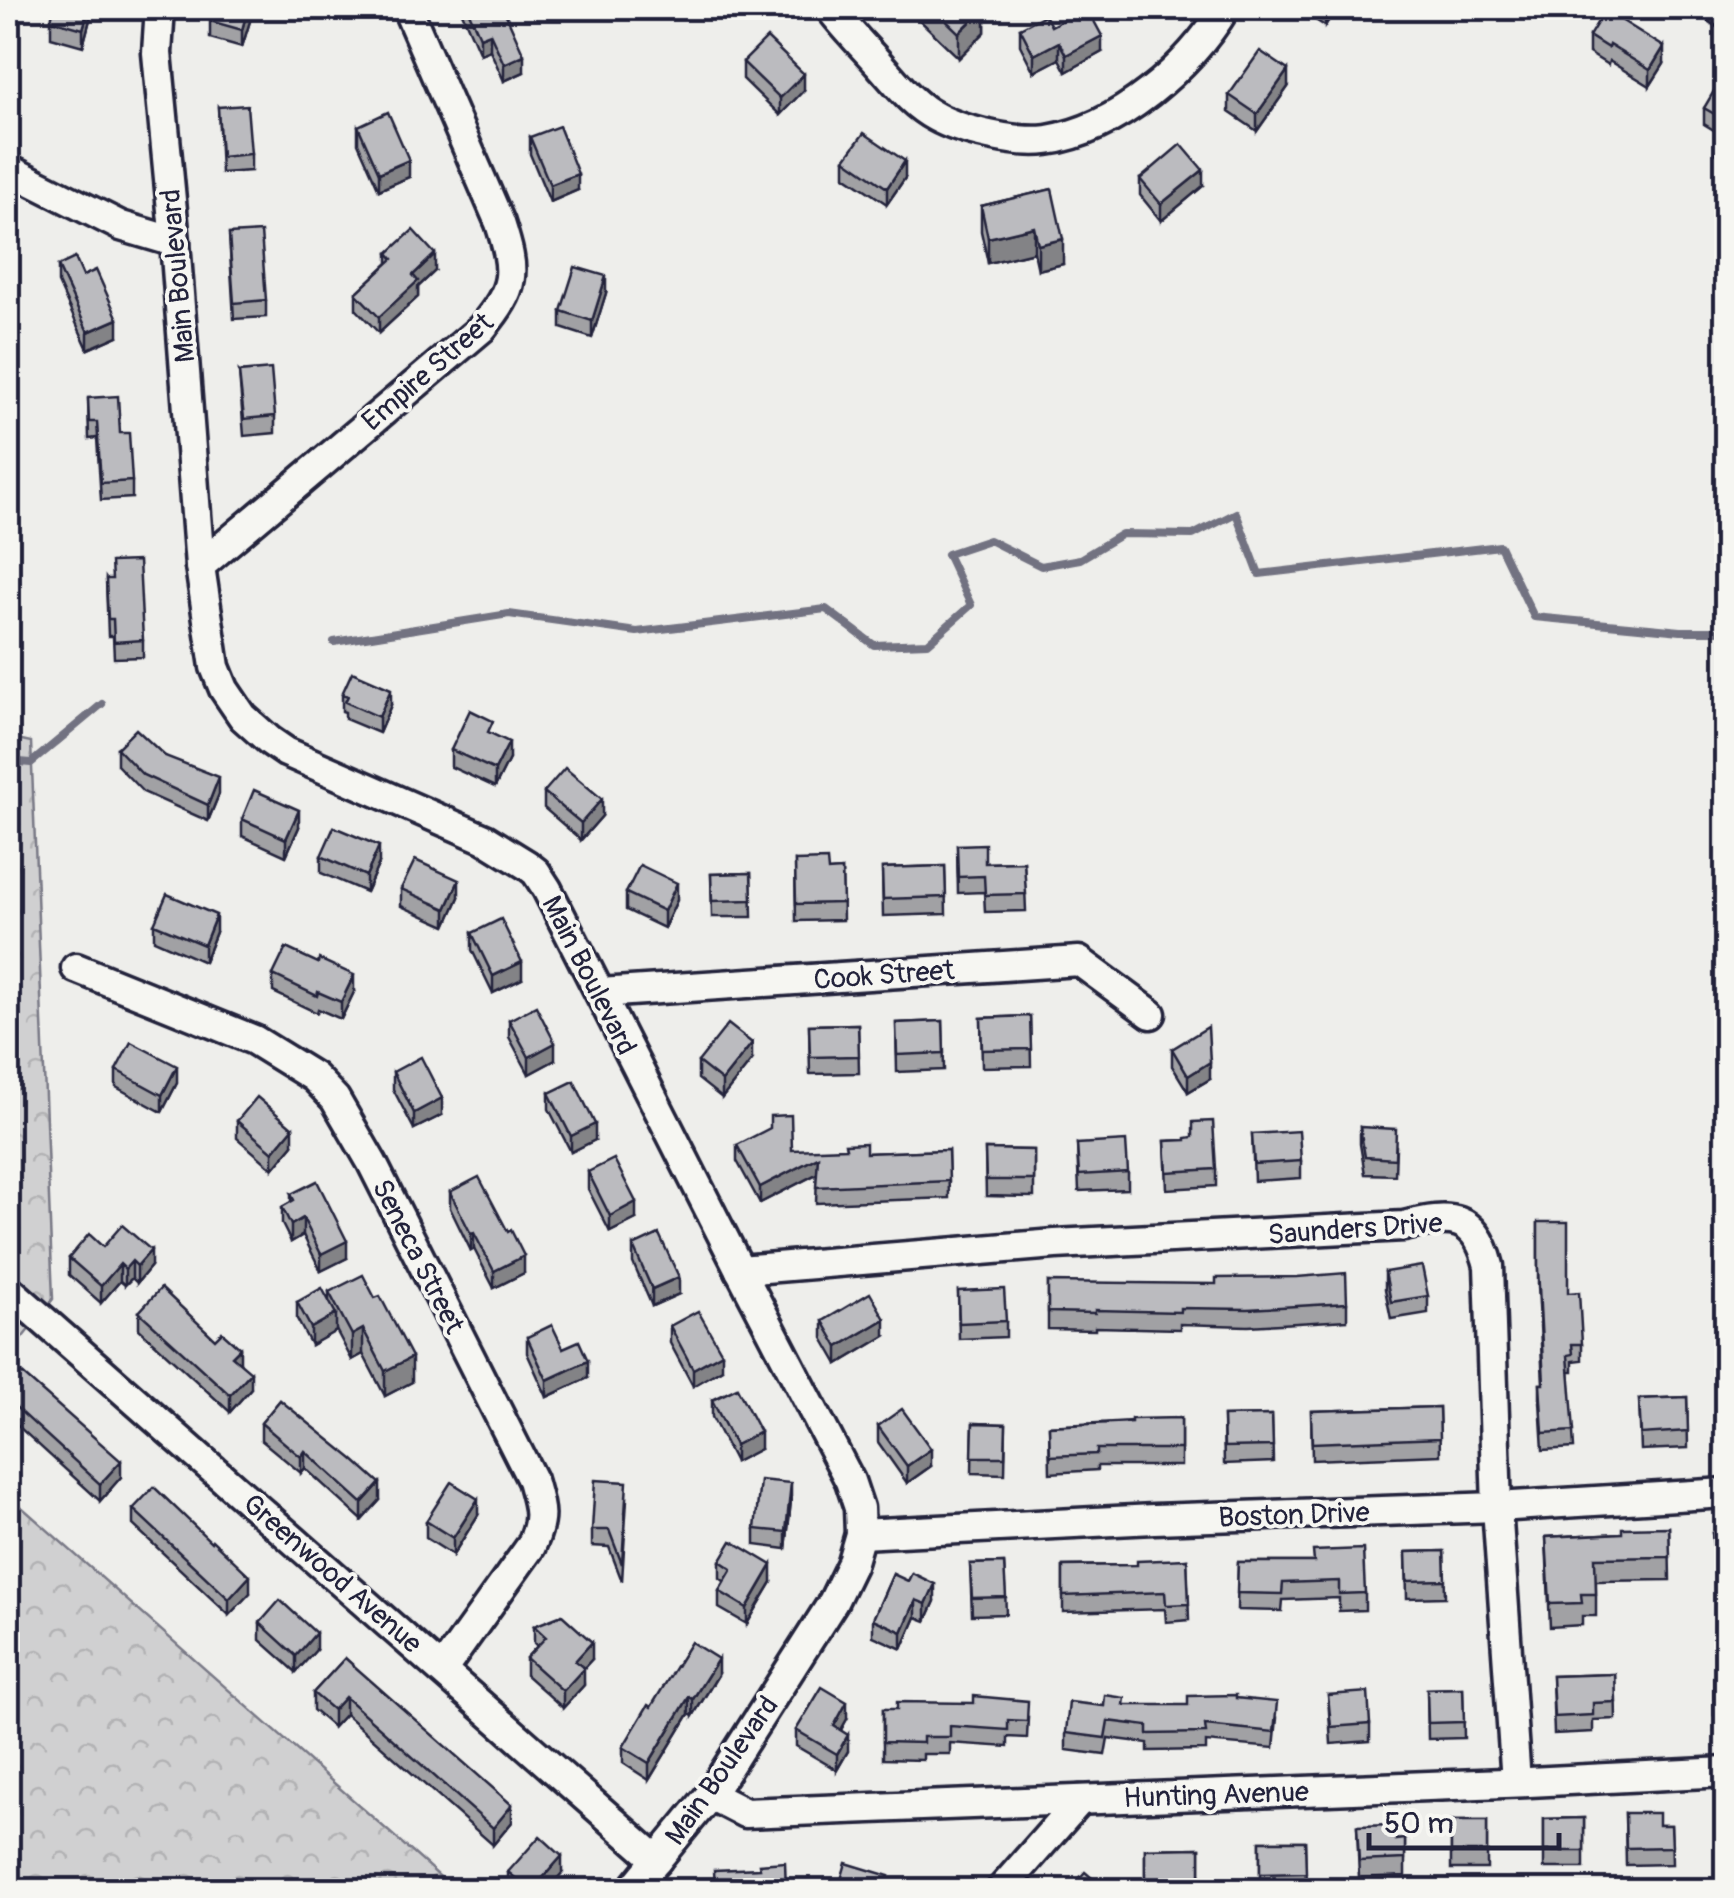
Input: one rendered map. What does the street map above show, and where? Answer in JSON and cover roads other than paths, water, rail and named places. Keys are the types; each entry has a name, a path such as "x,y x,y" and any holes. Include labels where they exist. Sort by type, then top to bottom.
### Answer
{"street":[{"name":"Main Boulevard","path":"160,8 157,53 200,566 215,667 224,689 243,717 286,752 485,839 536,872 850,1481 860,1508 860,1534 851,1565 833,1602 710,1796 632,1890"},
{"name":"Empire Street","path":"200,566 482,328 502,305 510,284 511,257 500,223 407,8"},
{"path":"830,8 916,104 937,118 989,136 1045,140 1096,126 1132,106 1173,71 1216,24 1225,8"},
{"path":"1717,8 1726,14"},
{"path":"8,169 121,226 175,242"},
{"name":"Cook Street","path":"600,993 1079,961 1151,1014"},
{"name":"Seneca Street","path":"76,968 254,1040 314,1076 335,1099 372,1164 532,1480 541,1510 540,1526 531,1546 443,1670"},
{"name":"Saunders Drive","path":"740,1270 1055,1244 1404,1226 1434,1218 1469,1226 1478,1234 1490,1266 1497,1506 1516,1782"},
{"name":"Greenwood Avenue","path":"8,1289 657,1860"},
{"name":"Boston Drive","path":"860,1534 1726,1494"},
{"name":"Hunting Avenue","path":"710,1796 745,1812 1726,1772"},
{"path":"1002,1890 1080,1800"}],"waterway":[{"path":"334,642 509,614 637,632 826,609 874,645 928,643 971,605 947,554 989,540 1041,566 1080,559 1122,534 1193,535 1236,513 1259,574 1500,546 1534,617 1681,631 1726,631"},
{"path":"8,761 31,763 102,704"}]}
